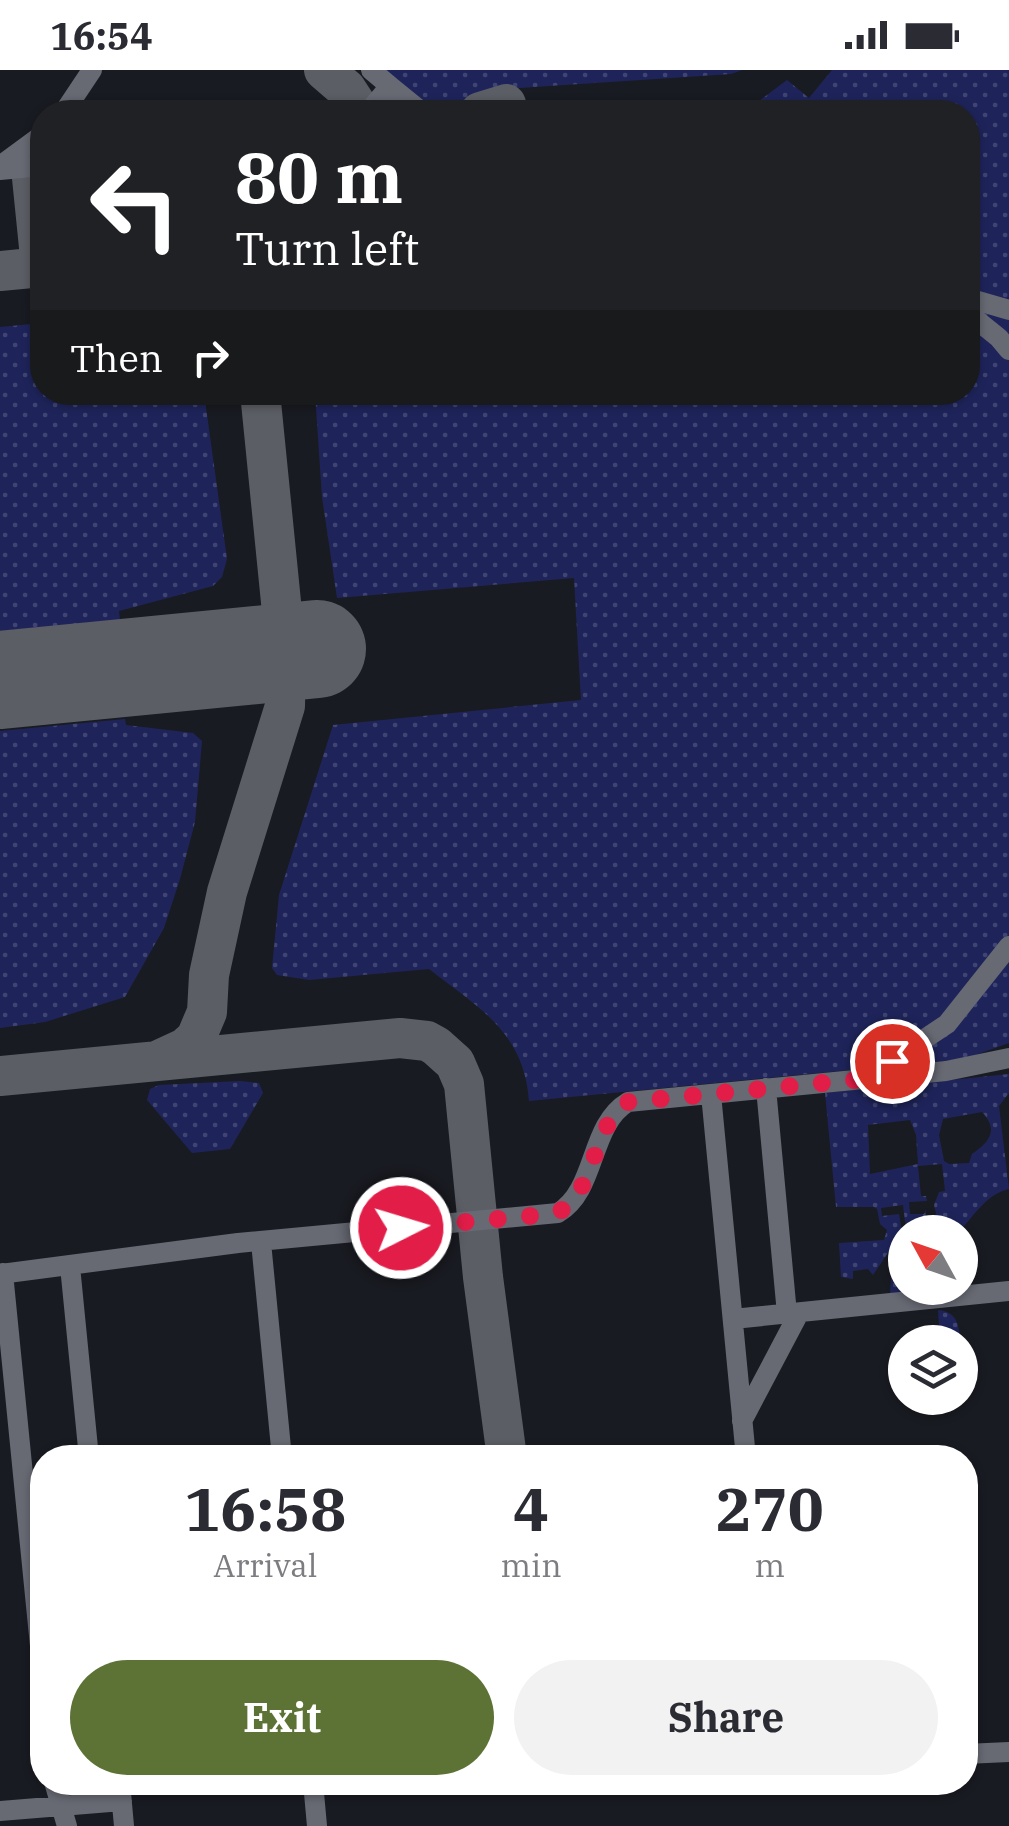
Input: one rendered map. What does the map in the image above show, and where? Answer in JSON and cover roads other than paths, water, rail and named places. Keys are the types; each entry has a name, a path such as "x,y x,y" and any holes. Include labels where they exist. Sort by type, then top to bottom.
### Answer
{"lane":[{"path":"72,100 92,70"},
{"path":"371,70 407,100"},
{"path":"378,100 390,86"},
{"path":"0,168 30,144"},
{"path":"0,168 30,167"},
{"path":"980,302 1009,310"},
{"path":"980,323 1009,350"},
{"path":"864,1079 947,1024 1009,946"},
{"path":"30,1548 2,1273 261,1242 558,1213 574,1198 612,1118 622,1106 638,1100 946,1071 1009,1058"},
{"path":"740,1407 793,1313 766,1088"},
{"path":"711,1094 744,1445"},
{"path":"261,1242 281,1445"},
{"path":"70,1266 88,1445"},
{"path":"733,1319 1009,1290"},
{"path":"978,1753 1009,1752"},
{"path":"0,1811 64,1816 114,1795"},
{"path":"121,1795 124,1826"},
{"path":"313,1795 317,1826"}]}
